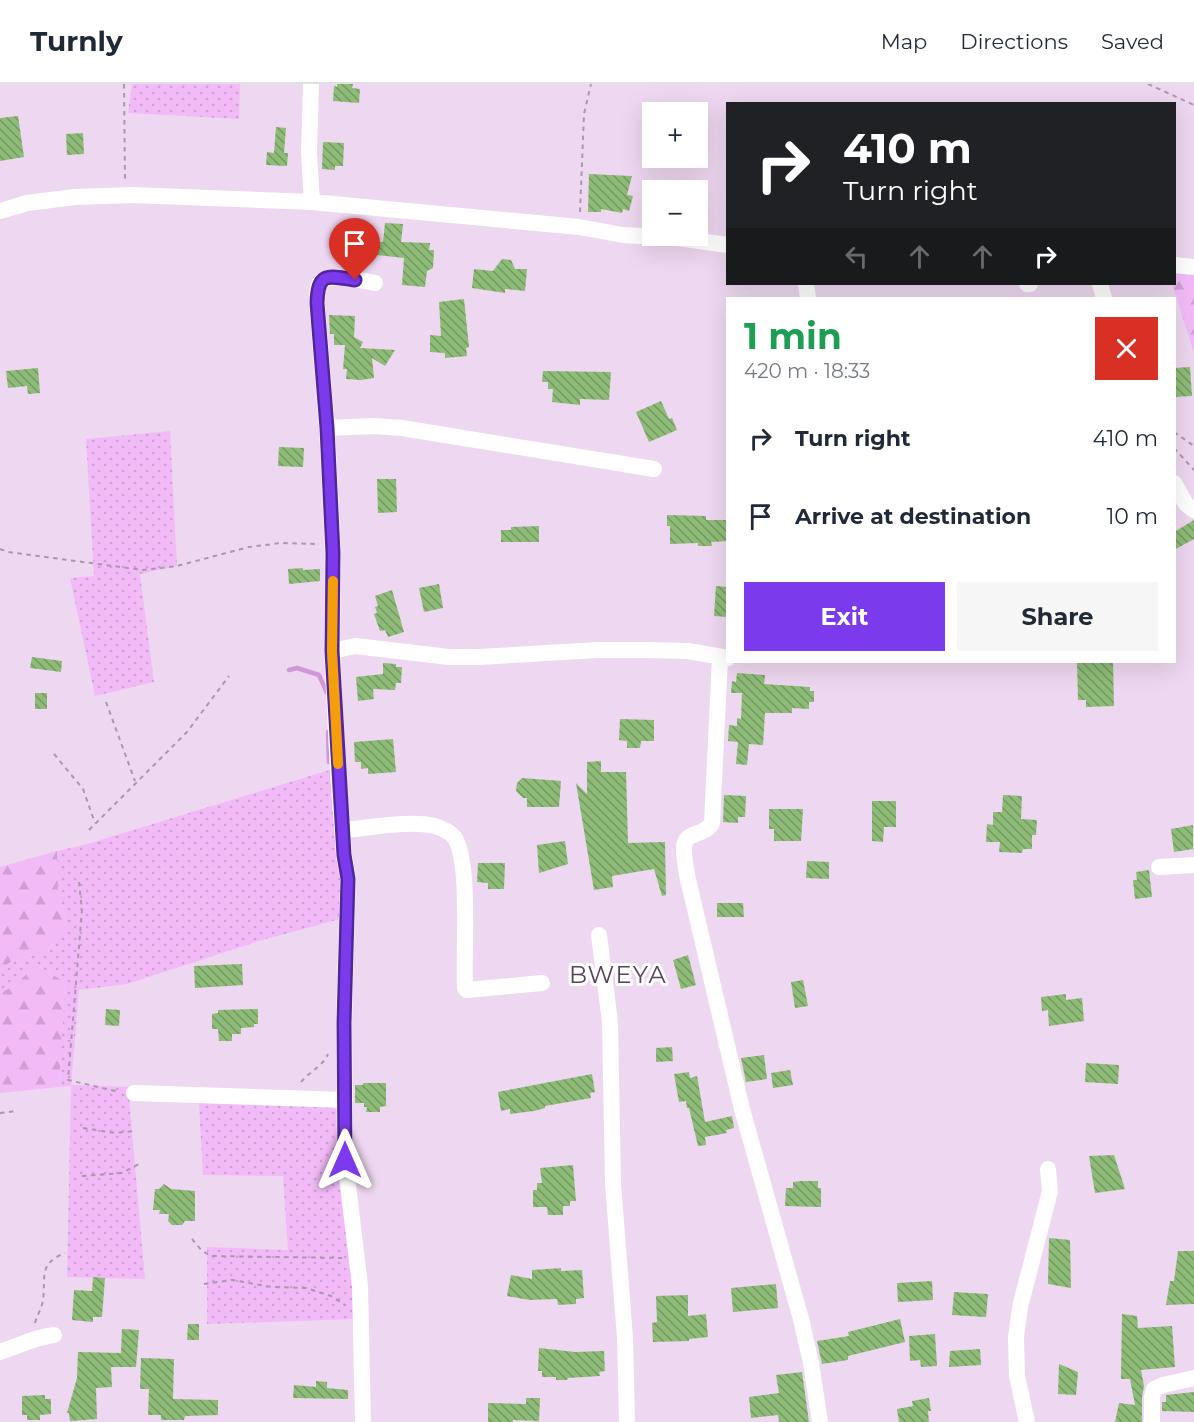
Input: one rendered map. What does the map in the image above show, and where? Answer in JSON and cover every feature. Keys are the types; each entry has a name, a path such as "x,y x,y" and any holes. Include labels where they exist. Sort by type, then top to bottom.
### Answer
{"street":[{"path":"311,84 309,152 312,202"},
{"path":"0,211 27,203 75,197 125,195 312,202 579,227 623,235 677,238 726,245"},
{"path":"1176,265 1194,267"},
{"path":"363,1422 357,1258 345,1160 344,1023 348,879 332,651 333,544 318,287 330,277 375,283"},
{"path":"327,428 374,426 402,428 654,469"},
{"path":"1176,486 1186,504 1194,510"},
{"path":"332,651 355,646 449,657 479,657 597,650 658,650 688,651 724,658 712,823 706,831 688,836 683,849 689,885 739,1099 801,1319 811,1363 820,1422"},
{"path":"343,830 410,824 434,826 454,836 460,848 465,872 465,988 467,990 483,989 543,983"},
{"path":"1159,867 1194,865"},
{"path":"599,935 610,1022 613,1183 625,1338 627,1422"},
{"path":"134,1094 345,1100"},
{"path":"1027,1422 1017,1376 1016,1337 1020,1307 1050,1191 1048,1169"},
{"path":"0,1352 39,1336 54,1335"},
{"path":"1152,1422 1152,1392 1154,1389 1194,1378"}],"path":[{"path":"124,84 125,195"},
{"path":"579,227 584,114 591,84"},
{"path":"1148,84 1194,105"},
{"path":"1176,433 1194,446"},
{"path":"1176,450 1194,470"},
{"path":"0,549 8,552 143,570 177,566 249,547 281,543 333,544"},
{"path":"89,830 187,732 229,676"},
{"path":"106,702 135,782"},
{"path":"54,754 83,789 95,823"},
{"path":"79,882 82,910 68,1080 134,1094"},
{"path":"288,1098 308,1074 326,1060 330,1051"},
{"path":"0,1113 16,1111"},
{"path":"83,1128 115,1133 134,1131"},
{"path":"82,1176 122,1173 139,1164"},
{"path":"192,1239 202,1251 212,1256 357,1258"},
{"path":"27,1342 43,1303 45,1269 52,1258 65,1253"},
{"path":"204,1284 232,1280 272,1287 306,1288 331,1296 360,1314"}],"green space":[{"path":"132,84 240,84 239,119 128,113"},
{"path":"1194,263 1194,353 1172,285 1176,285 1176,269"},
{"path":"170,431 177,566 140,574 154,682 95,696 70,578 94,576 86,439"},
{"path":"333,769 344,918 262,940 127,984 79,990 71,1085 128,1087 145,1279 67,1277 71,1086 59,1087 65,982 36,965 14,986 0,993 0,970 9,963 51,947 67,923 58,890 57,851 84,845"},
{"path":"57,851 58,890 67,923 51,947 9,963 0,970 0,867"},
{"path":"36,965 65,982 59,1087 0,1093 0,993 14,986"},
{"path":"199,1103 330,1106 339,1111 356,1319 207,1324 207,1247 288,1250 283,1176 203,1175"}],"building":[{"path":"337,84 353,84 352,88 360,89 359,103 333,101 334,86 337,87"},
{"path":"18,116 24,157 0,161 0,118"},
{"path":"276,127 286,128 284,153 288,153 287,166 266,165 267,152 274,153"},
{"path":"83,133 84,154 67,155 66,134"},
{"path":"323,142 344,143 343,166 335,166 335,170 322,169"},
{"path":"589,174 632,176 627,195 633,196 629,211 623,209 622,213 601,209 601,212 588,212"},
{"path":"344,220 363,223 360,238 341,240"},
{"path":"385,223 403,224 401,242 430,243 429,250 434,250 433,268 427,271 425,287 402,285 404,258 367,254 367,258 350,258 351,242 383,242"},
{"path":"502,259 511,260 515,269 527,269 525,291 505,289 505,293 472,288 474,269 493,271"},
{"path":"464,299 469,347 466,348 467,356 445,358 445,353 430,352 430,335 441,336 439,302"},
{"path":"329,315 355,316 354,337 363,342 360,348 395,350 385,366 372,358 374,378 346,379 347,369 343,369 345,345 334,345 334,334 330,334"},
{"path":"1190,367 1192,396 1176,397 1176,368"},
{"path":"38,368 40,393 28,394 27,386 8,388 6,371"},
{"path":"543,371 611,372 609,400 580,399 580,405 552,402 553,389 548,389 548,382 542,382"},
{"path":"661,401 677,430 649,442 636,412"},
{"path":"279,447 304,448 303,467 278,466"},
{"path":"377,479 396,479 397,512 378,513"},
{"path":"667,515 706,516 706,520 726,520 726,541 711,542 712,546 698,546 698,543 670,544 670,526 667,526"},
{"path":"1194,520 1194,539 1176,549 1176,531"},
{"path":"539,526 539,542 501,542 501,530 511,530 511,527"},
{"path":"303,568 303,570 320,569 320,581 289,584 288,569"},
{"path":"439,584 443,608 424,612 419,588"},
{"path":"716,586 726,587 726,617 714,616"},
{"path":"392,590 404,632 388,637 385,630 380,631 374,614 377,613 375,607 378,606 375,596"},
{"path":"32,657 62,661 61,672 30,668"},
{"path":"383,663 402,667 401,683 396,683 395,690 373,689 374,699 358,701 356,677 383,674"},
{"path":"1077,663 1113,663 1114,706 1086,707 1086,700 1078,700"},
{"path":"737,673 765,675 764,684 810,687 810,691 814,691 814,702 809,702 809,709 792,708 792,713 765,713 763,745 749,744 747,765 736,764 738,742 728,741 729,725 737,726 737,718 741,719 742,693 731,693 732,681 736,682"},
{"path":"35,693 47,693 47,709 35,709"},
{"path":"620,719 654,720 654,741 641,741 640,748 627,748 627,741 619,740"},
{"path":"393,739 396,772 368,774 368,768 361,769 361,762 355,762 354,742"},
{"path":"601,761 601,772 626,772 628,843 665,842 666,895 662,896 654,869 612,876 613,887 594,890 576,783 587,794 587,762"},
{"path":"522,778 561,781 559,807 527,807 527,798 523,798 516,791 517,783"},
{"path":"724,795 746,796 745,817 738,817 738,823 723,822"},
{"path":"1003,795 1022,796 1021,819 1037,820 1036,835 1032,835 1032,849 1023,849 1022,853 999,852 1000,842 986,842 987,824 993,825 993,812 1002,812"},
{"path":"872,801 896,801 896,827 884,827 883,842 872,841"},
{"path":"769,809 803,809 801,841 774,841 774,829 769,829"},
{"path":"1193,825 1193,849 1174,852 1171,829"},
{"path":"565,841 568,864 539,873 537,845"},
{"path":"807,861 829,862 829,879 806,878"},
{"path":"478,863 505,863 504,889 488,889 488,883 477,882"},
{"path":"1149,870 1152,897 1135,899 1133,880 1137,880 1136,872"},
{"path":"717,903 743,903 744,917 717,917"},
{"path":"688,955 696,985 681,989 673,960"},
{"path":"242,964 243,985 195,988 194,966"},
{"path":"803,980 808,1006 795,1008 791,982"},
{"path":"1066,994 1066,1000 1082,998 1084,1021 1049,1026 1048,1010 1042,1011 1041,997"},
{"path":"106,1009 120,1010 119,1026 105,1025"},
{"path":"258,1009 258,1024 254,1024 254,1027 241,1028 241,1034 232,1034 232,1041 219,1041 218,1029 212,1029 212,1014 218,1013 218,1010"},
{"path":"672,1047 673,1061 656,1062 656,1048"},
{"path":"764,1055 767,1079 746,1082 741,1058"},
{"path":"1086,1063 1119,1065 1118,1084 1085,1082"},
{"path":"790,1070 793,1085 773,1088 771,1073"},
{"path":"689,1072 690,1078 697,1076 705,1122 732,1116 734,1128 726,1130 727,1133 705,1137 706,1145 698,1146 686,1101 679,1102 674,1074"},
{"path":"592,1074 595,1092 590,1093 591,1098 545,1106 545,1108 534,1111 510,1114 510,1109 501,1111 498,1092"},
{"path":"363,1083 386,1083 386,1106 380,1107 380,1112 366,1112 367,1107 364,1107 364,1103 355,1103 355,1085 363,1085"},
{"path":"1114,1155 1125,1189 1095,1193 1089,1156"},
{"path":"573,1165 576,1201 570,1201 570,1206 563,1206 563,1215 548,1215 547,1207 533,1207 533,1190 537,1190 537,1183 542,1183 540,1168"},
{"path":"818,1181 818,1188 821,1188 821,1207 785,1206 786,1188 793,1188 793,1182"},
{"path":"164,1184 171,1189 195,1191 195,1221 172,1225 168,1221 169,1214 159,1214 160,1210 153,1210 155,1189 159,1189"},
{"path":"1049,1238 1070,1240 1071,1288 1048,1284"},
{"path":"1178,1251 1194,1251 1194,1304 1166,1305 1170,1281 1174,1281"},
{"path":"561,1268 561,1271 582,1270 584,1298 576,1299 576,1304 558,1305 557,1299 530,1300 507,1296 511,1275 532,1279 532,1270"},
{"path":"93,1277 105,1278 102,1317 93,1317 93,1322 72,1320 74,1290 92,1291"},
{"path":"932,1281 933,1300 898,1302 897,1283"},
{"path":"776,1284 778,1308 733,1312 731,1288"},
{"path":"954,1292 988,1294 986,1317 952,1315"},
{"path":"688,1295 688,1316 706,1314 708,1337 689,1339 689,1341 653,1342 652,1323 657,1322 656,1296"},
{"path":"1122,1314 1137,1316 1138,1328 1172,1326 1175,1367 1141,1370 1144,1386 1142,1422 1115,1422 1119,1403 1135,1405 1130,1379 1121,1379"},
{"path":"900,1319 905,1342 848,1356 848,1360 822,1364 817,1341 849,1336 848,1332"},
{"path":"188,1324 199,1324 199,1340 187,1340"},
{"path":"122,1329 139,1330 136,1367 111,1367 112,1387 96,1388 97,1419 70,1421 69,1413 67,1413 77,1378 78,1352 121,1353"},
{"path":"935,1334 937,1366 921,1367 920,1360 910,1361 909,1336"},
{"path":"539,1348 575,1352 604,1351 605,1371 599,1372 600,1376 568,1378 567,1380 542,1377 542,1371 538,1371"},
{"path":"980,1349 981,1365 949,1367 950,1351"},
{"path":"141,1358 174,1359 173,1399 218,1400 218,1415 185,1416 184,1420 161,1420 161,1415 148,1415 149,1389 140,1389"},
{"path":"1059,1364 1078,1372 1076,1395 1058,1394"},
{"path":"802,1372 809,1422 779,1422 778,1415 751,1418 749,1397 779,1393 776,1375"},
{"path":"316,1381 327,1382 327,1388 348,1390 348,1399 293,1398 294,1385 316,1387"},
{"path":"1194,1392 1194,1412 1162,1411 1162,1402 1166,1402 1166,1395"},
{"path":"45,1395 45,1399 51,1399 51,1414 40,1415 40,1420 27,1420 27,1415 22,1415 22,1396"},
{"path":"526,1398 540,1398 539,1421 488,1422 488,1403 526,1404"},
{"path":"929,1398 931,1411 928,1411 929,1422 899,1422 897,1409 913,1406 912,1401"}],"waterway":[{"path":"289,670 297,668 319,675 327,693"},
{"path":"328,732 329,762"}],"slow traffic":[{"path":"333,581 332,651 338,764"}],"district":[{"name":"BWEYA","path":"618,974"}],"route":[{"path":"345,1160 344,1023 348,879 338,772 332,651 333,553 327,428 317,303 318,287 324,280 330,277 355,280"}]}
